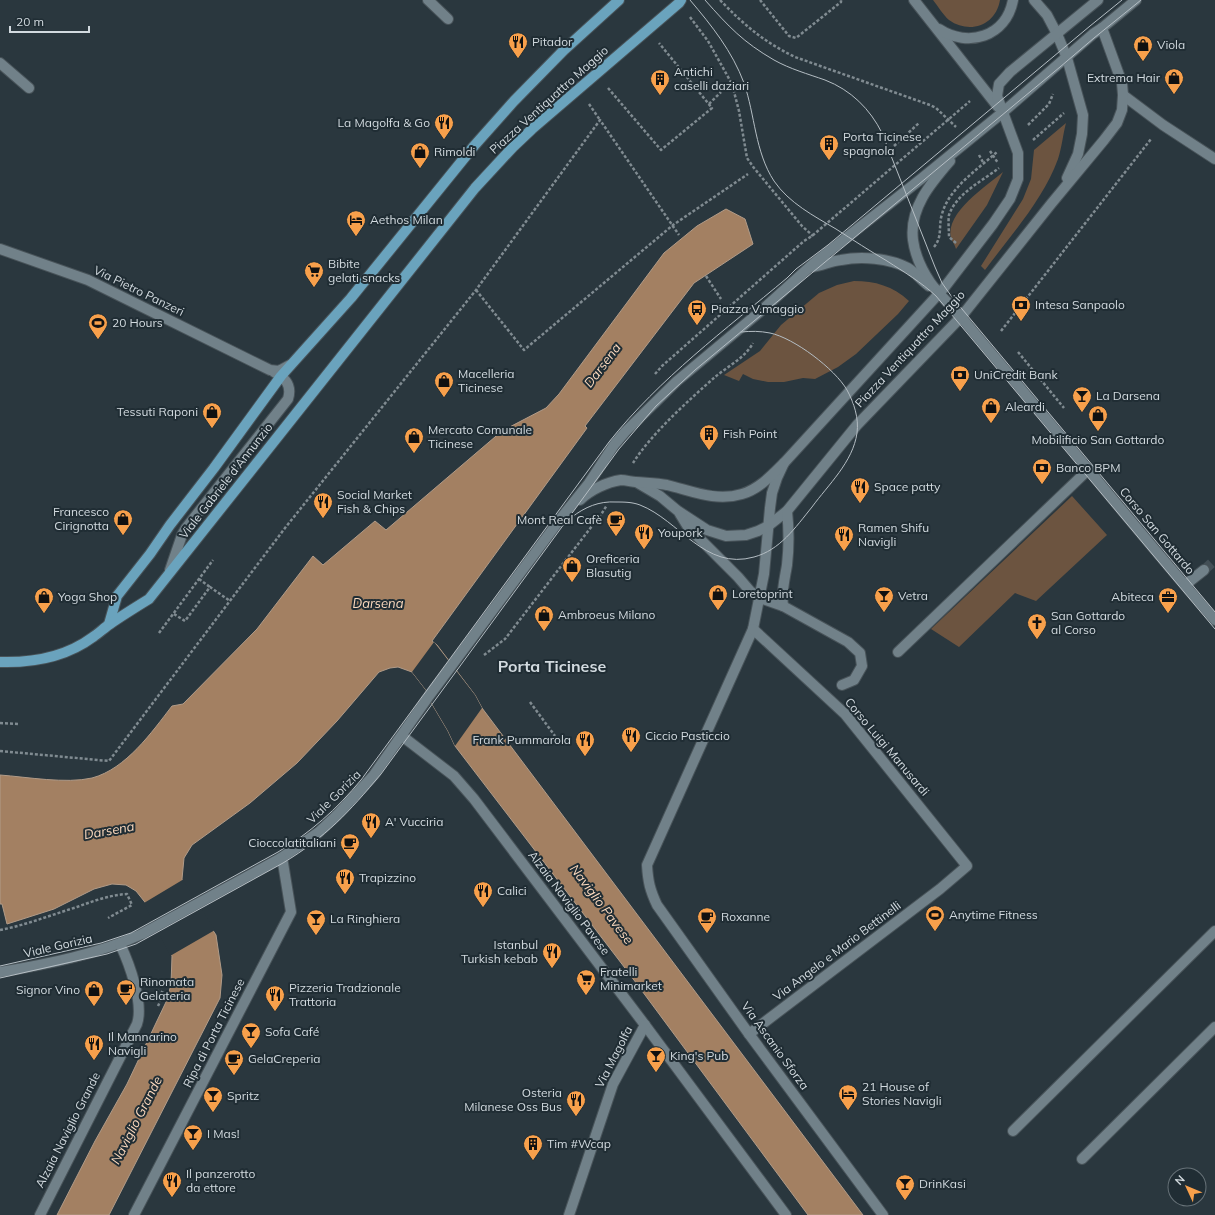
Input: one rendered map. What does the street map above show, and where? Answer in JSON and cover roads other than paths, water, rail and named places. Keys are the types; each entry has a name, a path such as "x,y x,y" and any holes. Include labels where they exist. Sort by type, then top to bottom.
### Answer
{"main road":[{"name":"Piazza Ventiquattro Maggio","path":"327,324 359,289 474,146 514,101 564,50 619,0"},
{"name":"Piazza Ventiquattro Maggio","path":"353,341 458,207 498,162 532,129 681,0"},
{"name":"Viale Gabriele d'Annunzio","path":"109,624 117,596 281,376 327,324"},
{"name":"Viale Gabriele d'Annunzio","path":"0,662 34,661 54,657 72,650 86,642 109,624 149,599 353,341"}],"street":[{"path":"428,0 448,19"},
{"name":"Piazza Ventiquattro Maggio","path":"914,0 1002,113"},
{"path":"932,22 939,29 953,36 969,39 979,37 988,34 1004,21 1013,0"},
{"name":"Piazza Ventiquattro Maggio","path":"1034,0 1047,15 1057,34 1067,58 1083,115 1082,134 1078,154 1070,172 1051,204"},
{"name":"Piazza Ventiquattro Maggio","path":"561,518 584,497 604,485 622,480 666,485 698,494 717,497 732,496 744,493 756,487 784,464 939,293 993,224 1010,199 1018,179 1018,153 1002,113 997,96 997,90 1004,78 1098,0"},
{"path":"1102,28 1136,0"},
{"name":"Piazza Ventiquattro Maggio","path":"561,518 589,483 614,445 625,432 677,381 811,267 1002,113 1093,34 1102,28 1119,74 1123,94 1122,110 1116,123 1104,140 961,317 857,425 787,511 768,526 758,531 746,535 726,536 707,530 678,511 660,496 637,482"},
{"path":"0,63 29,88"},
{"path":"1123,94 1163,125 1215,160"},
{"name":"Piazza Ventiquattro Maggio","path":"939,293 930,282 920,264 913,240 914,225 921,198 928,187 968,140"},
{"name":"Via Pietro Panzeri","path":"0,249 88,280 270,370 279,371 287,368 293,362"},
{"name":"Piazza Ventiquattro Maggio","path":"811,267 821,266 834,261 860,257 882,260 895,263 908,269 939,293"},
{"name":"Corso San Gottardo","path":"939,293 961,317 1215,620"},
{"name":"Via Pietro Panzeri","path":"262,366 281,376"},
{"path":"162,584 171,569 180,539 186,528 288,399 289,386 281,376"},
{"name":"Piazza Ventiquattro Maggio","path":"752,629 760,598 767,549 772,493 784,464"},
{"path":"898,652 1089,469"},
{"name":"Piazza Ventiquattro Maggio","path":"678,511 688,526 738,577 744,586 760,598"},
{"path":"783,606 782,597 788,548 787,511"},
{"name":"Viale Gorizia","path":"0,972 41,965 120,944 142,934 281,858 319,832 373,776 429,696 561,518"},
{"path":"1185,585 1204,570"},
{"path":"760,598 783,606 848,642 860,653 862,666 854,680 842,685"},
{"name":"Corso Luigi Manusardi","path":"752,629 845,714 967,866 940,889"},
{"name":"Via Ascanio Sforza","path":"752,629 647,865 650,890 657,905 749,1034 883,1215"},
{"name":"Alzaia Naviglio Pavese","path":"402,736 454,776 474,799 645,1025 786,1215"},
{"name":"Ripa di Porta Ticinese","path":"134,1215 291,912 281,858"},
{"name":"Via Angelo e Mario Bettinelli","path":"749,1034 940,889"},
{"path":"1013,1131 1215,932"},
{"name":"Alzaia Naviglio Grande","path":"40,1215 139,1017 139,1007 131,970 120,944"},
{"name":"Via Magolfa","path":"569,1215 613,1084 645,1025"},
{"path":"1082,1159 1215,1027"}],"water":[{"name":"Darsena","path":"726,209 745,219 753,244 694,283 585,426 587,428 432,641 437,645 475,695 482,708 863,1215 808,1215 628,972 455,746 426,690 412,672 398,667 379,672 337,721 297,763 250,803 192,845 184,858 182,879 184,886 216,935 222,975 220,998 109,1215 57,1215 95,1141 127,1084 166,1002 171,985 172,956 148,906 136,891 126,885 112,884 94,889 54,909 7,924 2,904 0,904 0,775 59,780 82,780 92,778 116,767 147,738 172,706 183,704 257,629 313,556 323,565 375,521 386,530 502,431 546,408 559,394 664,253 697,226"}],"tunnel":[{"path":"1204,570 1215,560"}],"tram line":[{"path":"690,0 721,39 734,60 748,95 763,158 774,181 780,189 802,208 906,273 936,296 1215,629"},
{"path":"705,0 737,33 754,47 786,66 834,84 843,89 866,108 882,133 942,283 952,297 1215,612"},
{"path":"0,966 101,943 131,933 278,852 312,829 342,801 361,780 609,442 650,397 671,376 796,269 828,245 1122,0"},
{"path":"0,978 107,954 136,944 283,863 312,843 336,823 381,774 619,449 656,406 695,370 1141,0"},
{"path":"572,517 582,510 598,504 610,502 637,504 654,512 707,551 721,557 737,559 754,557 763,554 779,544 793,530 839,473 851,454 857,433 854,405 847,390 833,373 824,364 802,348 780,336 770,333 756,331 741,332"}],"place":[{"name":"Pitador","path":"518,59"},
{"name":"Viola","path":"1143,62"},
{"name":"Extrema Hair","path":"1174,95"},
{"name":"Antichi caselli daziari","path":"660,96"},
{"name":"La Magolfa & Go","path":"444,140"},
{"name":"Porta Ticinese spagnola","path":"829,161"},
{"name":"Rimoldi","path":"420,169"},
{"name":"Aethos Milan","path":"356,237"},
{"name":"Bibite gelati snacks","path":"314,288"},
{"name":"Intesa Sanpaolo","path":"1021,322"},
{"name":"Piazza V.maggio","path":"697,326"},
{"name":"20 Hours","path":"98,340"},
{"name":"UniCredit Bank","path":"960,392"},
{"name":"Macelleria Ticinese","path":"444,398"},
{"name":"La Darsena","path":"1082,413"},
{"name":"Aleardi","path":"991,424"},
{"name":"Tessuti Raponi","path":"212,429"},
{"name":"Mobilificio San Gottardo","path":"1098,432"},
{"name":"Fish Point","path":"709,451"},
{"name":"Mercato Comunale Ticinese","path":"414,454"},
{"name":"Banco BPM","path":"1042,485"},
{"name":"Space patty","path":"860,504"},
{"name":"Social Market Fish & Chips","path":"323,519"},
{"name":"Francesco Cirignotta","path":"123,536"},
{"name":"Mont Real Cafè","path":"616,537"},
{"name":"Youpork","path":"644,550"},
{"name":"Ramen Shifu Navigli","path":"844,552"},
{"name":"Oreficeria Blasutig","path":"572,583"},
{"name":"Loretoprint","path":"718,611"},
{"name":"Vetra","path":"884,613"},
{"name":"Yoga Shop","path":"44,614"},
{"name":"Abiteca","path":"1168,614"},
{"name":"Ambroeus Milano","path":"544,632"},
{"name":"San Gottardo al Corso","path":"1037,640"},
{"name":"Ciccio Pasticcio","path":"631,753"},
{"name":"Frank Pummarola","path":"585,757"},
{"name":"A' Vucciria","path":"371,839"},
{"name":"Cioccolatitaliani","path":"350,860"},
{"name":"Trapizzino","path":"345,895"},
{"name":"Calici","path":"483,908"},
{"name":"Anytime Fitness","path":"935,932"},
{"name":"Roxanne","path":"707,934"},
{"name":"La Ringhiera","path":"316,936"},
{"name":"Istanbul Turkish kebab","path":"552,969"},
{"name":"Fratelli Minimarket","path":"586,996"},
{"name":"Rinomata Gelateria","path":"126,1006"},
{"name":"Signor Vino","path":"94,1007"},
{"name":"Pizzeria Tradzionale Trattoria","path":"275,1012"},
{"name":"Sofa Café","path":"251,1049"},
{"name":"Il Mannarino Navigli","path":"94,1061"},
{"name":"King's Pub","path":"656,1073"},
{"name":"GelaCreperia","path":"234,1076"},
{"name":"21 House of Stories Navigli","path":"848,1111"},
{"name":"Spritz","path":"213,1113"},
{"name":"Osteria Milanese Oss Bus","path":"576,1117"},
{"name":"I Mas!","path":"193,1151"},
{"name":"Tim #Wcap","path":"533,1161"},
{"name":"Il panzerotto da ettore","path":"172,1198"},
{"name":"DrinKasi","path":"905,1201"}],"district":[{"name":"Porta Ticinese","path":"552,666"}],"water label":[{"name":"Naviglio Pavese","path":"602,904"},
{"name":"Naviglio Grande","path":"136,1120"}]}
